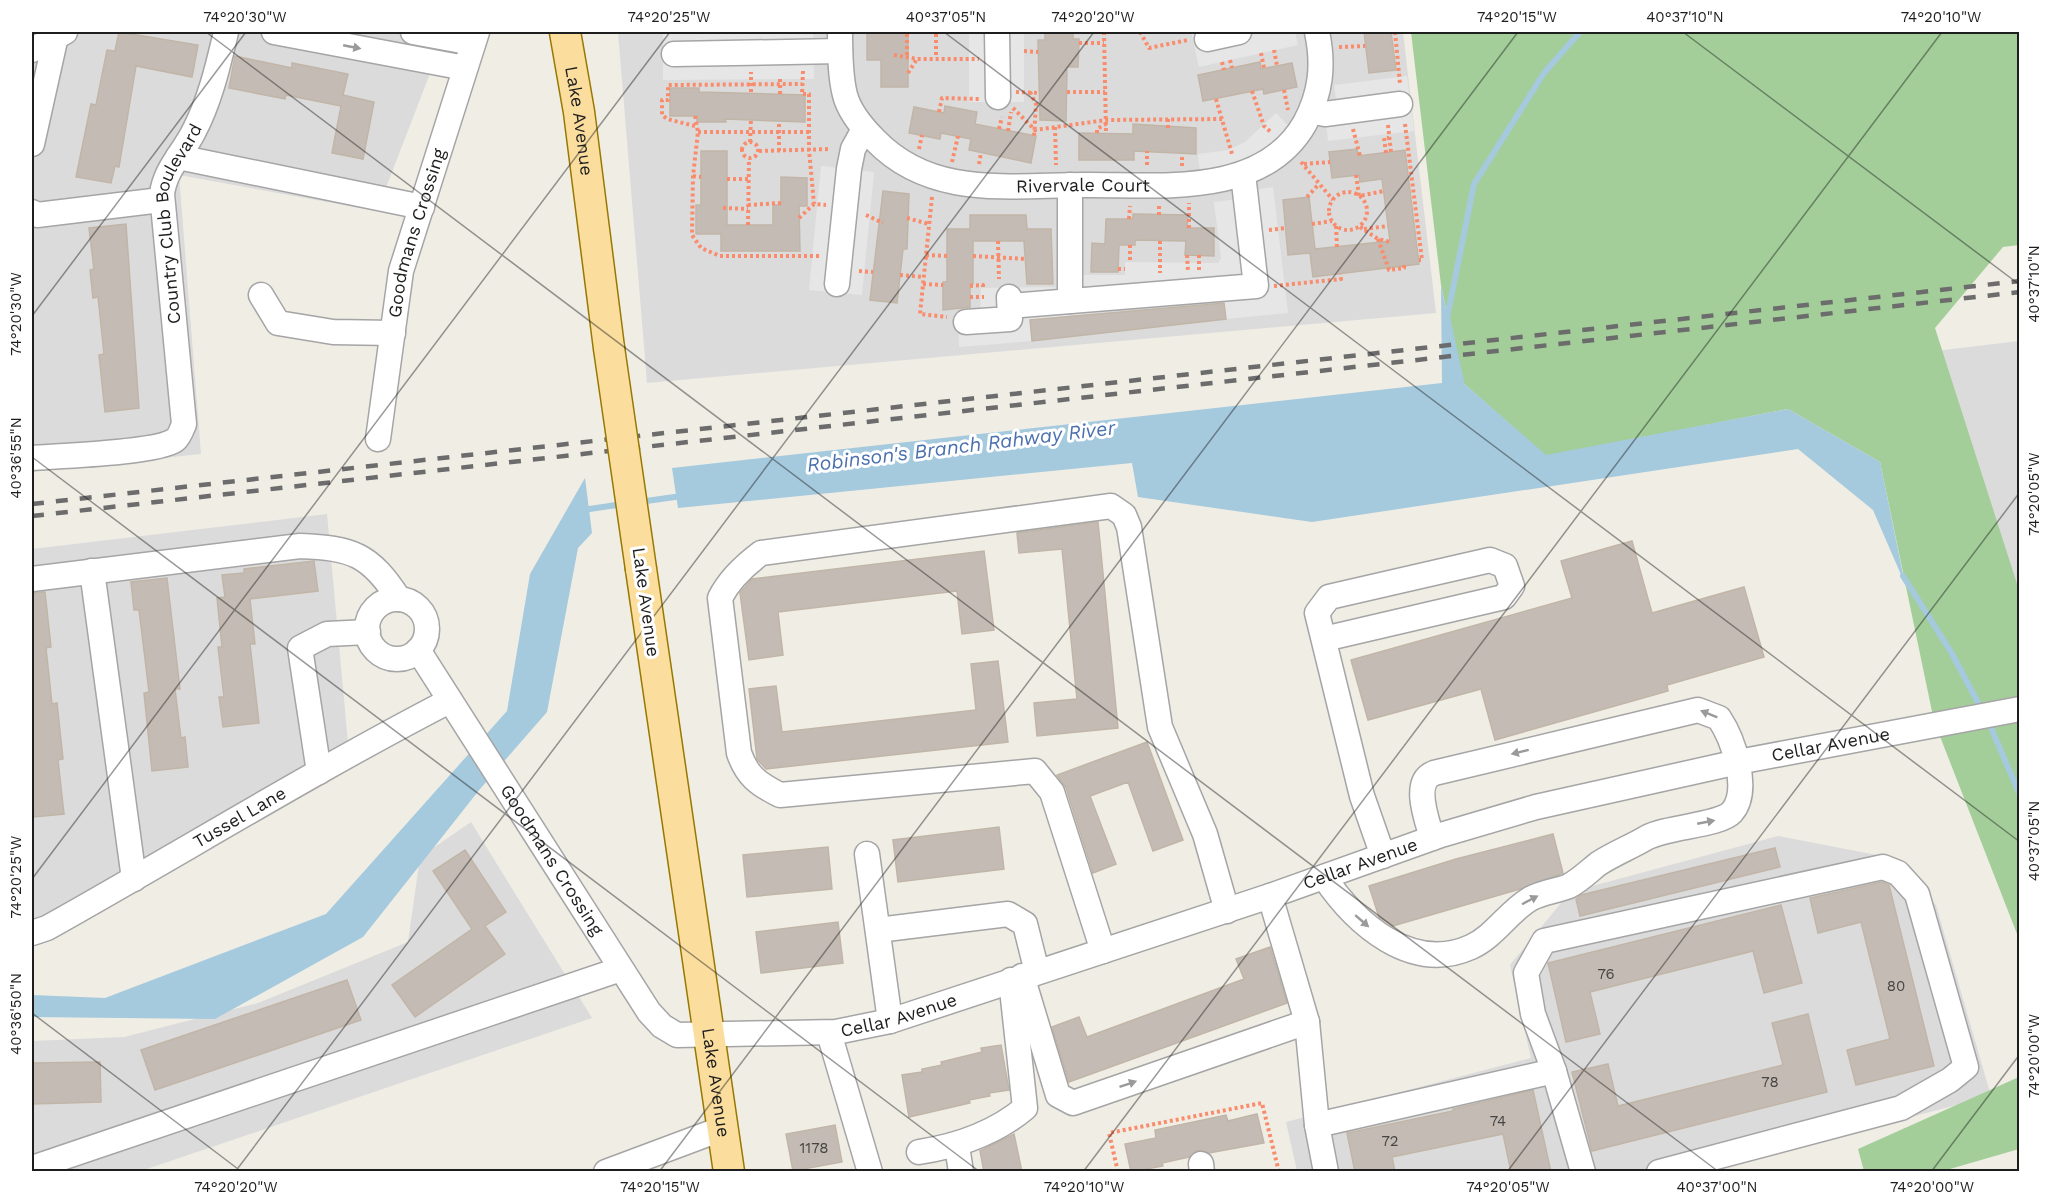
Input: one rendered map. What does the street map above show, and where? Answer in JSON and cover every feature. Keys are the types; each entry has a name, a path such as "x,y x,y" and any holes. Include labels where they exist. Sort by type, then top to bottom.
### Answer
{"main road":[{"name":"Lake Avenue","path":"565,32 579,112 609,348 729,1172"}],"street":[{"name":"Country Club Boulevard","path":"32,458 131,450 163,444 175,440 184,424 161,200 164,179 193,134 213,87 226,32"},
{"path":"274,32 465,68"},
{"path":"413,32 475,37"},
{"path":"997,32 997,59 1005,102"},
{"path":"1200,39 1239,32"},
{"name":"Rivervale Court","path":"840,41 845,96 859,139 886,152 913,170 933,178 983,185 1189,184 1240,174 1294,156 1312,111 1322,69 1317,32"},
{"path":"32,50 61,34"},
{"path":"32,144 61,34"},
{"name":"Goodmans Crossing","path":"378,439 401,272 475,37"},
{"path":"674,54 803,52 840,41"},
{"path":"1312,111 1325,114 1400,104"},
{"path":"837,284 845,207 859,139"},
{"path":"178,157 422,207"},
{"path":"966,321 1010,320 1006,296 1070,301 1256,286 1240,174"},
{"path":"1063,185 1070,301"},
{"path":"32,212 37,215 161,200"},
{"path":"261,295 278,322 333,332 393,333"},
{"path":"1103,951 1052,792 1035,771 780,795 756,782 744,768 739,753 720,598 725,588 749,562 761,553 1111,506 1124,515 1129,527 1160,727 1204,834 1227,911"},
{"path":"32,579 300,546 332,548 357,555 382,572 399,599 417,607 424,615 426,635 418,650 402,658 384,655 370,642 368,632 372,612 379,605 399,599"},
{"path":"1324,639 1504,597 1512,586 1505,566 1490,560 1329,597 1317,613 1362,796 1383,856"},
{"path":"92,571 134,879"},
{"path":"319,772 300,648 327,634 368,632"},
{"name":"Goodmans Crossing","path":"418,650 472,739 649,1012 662,1026 677,1035 709,1035"},
{"name":"Tussel Lane","path":"32,933 47,928 319,772 449,701"},
{"path":"1324,877 1340,900 1387,941 1410,951 1444,954 1470,947 1494,931 1515,910 1532,898 1580,880 1599,864 1660,831 1724,818 1733,811 1740,793 1738,762 1719,718 1698,710 1434,773 1427,779 1421,795 1432,838"},
{"name":"Cellar Avenue","path":"709,1035 829,1033 890,1021 1227,911 1432,838 1536,807 1738,762 2019,710"},
{"path":"867,854 890,1021"},
{"path":"1583,1172 1554,1071 1533,1014 1526,973 1544,940 1883,867 1898,873 1917,894 1966,1067 1950,1080 1900,1108 1659,1172"},
{"path":"1270,896 1307,1022 1317,1125 1326,1172"},
{"path":"878,930 1008,914 1025,924 1023,976 1025,1108 1008,1122 957,1146 919,1152"},
{"path":"32,1168 621,969"},
{"path":"1023,976 1058,1095 1072,1103 1307,1022"},
{"path":"829,1033 870,1172"},
{"path":"1317,1125 1554,1071"},
{"path":"606,1172 722,1129"},
{"path":"957,1146 961,1172"}],"path":[{"path":"1104,32 1106,133"},
{"path":"1140,32 1149,48 1200,39"},
{"path":"1395,32 1400,104 1407,131 1422,260 1419,260"},
{"path":"907,34 907,55"},
{"path":"936,34 936,58"},
{"path":"1079,43 1104,43"},
{"path":"1274,50 1277,66"},
{"path":"1024,51 1038,52"},
{"path":"803,52 802,94 809,94 809,150 814,204"},
{"path":"1261,53 1264,68"},
{"path":"894,55 917,58 997,59"},
{"path":"908,73 917,58"},
{"path":"1230,60 1232,68"},
{"path":"1222,62 1224,70"},
{"path":"695,126 667,120 662,115 662,100 668,100 668,85 780,82 802,84"},
{"path":"780,82 780,95"},
{"path":"1252,91 1264,126 1333,200"},
{"path":"1030,92 1038,104 1034,133"},
{"path":"1067,92 1105,92"},
{"path":"939,112 942,98 1005,102 1034,133"},
{"path":"950,106 952,98"},
{"path":"1216,99 1240,174"},
{"path":"695,116 695,126 698,132 693,177 692,235 701,248 720,256 747,253 840,258"},
{"path":"750,142 751,119"},
{"path":"1168,119 1168,128"},
{"path":"1034,133 1056,127 1106,122 1222,119"},
{"path":"779,151 780,122"},
{"path":"1097,133 1097,129 1106,122"},
{"path":"1056,127 1063,185"},
{"path":"698,132 809,132"},
{"path":"1386,153 1384,138 1389,138"},
{"path":"759,151 809,150 859,139"},
{"path":"749,159 743,155 741,150 745,143 755,143 759,151"},
{"path":"749,159 756,156 759,151"},
{"path":"1294,156 1330,162"},
{"path":"748,225 749,159"},
{"path":"1356,175 1359,196 1368,210 1361,228"},
{"path":"693,177 701,177"},
{"path":"933,178 920,314 966,321"},
{"path":"727,179 749,179"},
{"path":"1307,197 1319,184"},
{"path":"1384,191 1359,196 1345,192 1333,200 1329,209 1336,226 1348,231 1388,226"},
{"path":"723,208 781,203"},
{"path":"799,218 814,204 845,207"},
{"path":"907,218 929,224"},
{"path":"1312,224 1332,221"},
{"path":"1336,226 1337,247"},
{"path":"1361,228 1378,239 1390,242"},
{"path":"1378,239 1389,270 1404,268 1404,266"},
{"path":"998,241 998,256 1006,296"},
{"path":"1160,241 1160,293"},
{"path":"1130,245 1131,262"},
{"path":"926,255 947,256"},
{"path":"973,256 1026,259"},
{"path":"1118,269 1125,269"},
{"path":"1256,286 1341,279 1340,274"},
{"path":"900,275 924,277"},
{"path":"923,284 943,285"},
{"path":"970,286 983,285 983,288"},
{"path":"1118,1172 1109,1133 1262,1103 1278,1172"}],"shaded area":[{"path":"32,32 446,32 377,211 179,175 201,454 32,472"},
{"path":"618,32 1403,32 1436,313 647,383"},
{"path":"663,32 813,32 814,79 663,80"},
{"path":"969,32 1024,32 1024,102 969,102"},
{"path":"1191,32 1295,32 1298,45 1199,67"},
{"path":"1407,76 1414,131 1328,141 1325,114 1338,112 1334,85"},
{"path":"1276,113 1297,135 1201,182 1198,154 1228,150 1245,142"},
{"path":"821,166 874,172 862,295 809,290"},
{"path":"1273,187 1288,313 1226,319 1223,299 1030,320 1032,341 959,347 958,314 980,314 981,288 1061,287 1062,275 1125,275 1125,262 1218,263 1221,258 1214,202 1245,198 1245,191"},
{"path":"2019,341 2019,662 1910,354"},
{"path":"327,514 349,754 32,933 32,549"},
{"path":"471,822 592,1018 138,1172 32,1171 32,1041 124,1037 258,1003 408,942 420,857"},
{"path":"1778,836 1887,857 1936,905 1991,1096 1702,1172 1297,1171 1286,1122 1531,1058 1510,965 1570,892"}],"green space":[{"path":"1411,32 2019,32 2019,245 2003,247 1935,328 2019,590 2019,939 1934,721 1880,462 1788,409 1546,456 1461,381 1441,285"},
{"path":"2019,1077 2019,1149 1943,1171 1864,1171 1858,1149"}],"water":[{"path":"1441,285 1461,381 1546,455 1788,409 1880,462 1905,584 1873,510 1798,449 1312,522 1138,497 1132,463 678,508 672,468 1442,383"},
{"path":"585,478 592,533 578,548 547,712 480,789 363,937 215,1019 32,1017 32,995 105,998 326,914 507,711 530,574"}],"building":[{"path":"119,32 198,45 192,77 136,66 119,167 115,166 111,183 76,177 91,104 96,105 107,50 115,51"},
{"path":"867,32 908,32 908,87 881,87 881,60 867,60"},
{"path":"1045,32 1073,32 1073,39 1079,39 1078,67 1067,67 1066,121 1040,120 1038,40 1045,40"},
{"path":"1364,32 1391,32 1396,70 1369,73"},
{"path":"235,56 292,68 292,63 348,74 343,95 374,102 363,159 332,153 341,106 286,95 285,99 229,88"},
{"path":"1260,62 1261,69 1292,63 1297,87 1264,94 1263,89 1203,101 1198,75"},
{"path":"670,88 699,88 699,92 805,95 805,122 725,119 726,122 697,122 697,116 670,116"},
{"path":"945,106 977,112 975,124 1036,136 1031,163 969,150 971,139 941,133 940,139 909,133 914,107 944,113"},
{"path":"1133,124 1196,128 1196,154 1134,151 1134,160 1079,160 1079,133 1133,134"},
{"path":"1357,149 1358,156 1405,150 1419,264 1313,277 1310,253 1288,255 1283,200 1309,197 1315,249 1390,241 1382,179 1360,182 1359,175 1332,178 1329,152"},
{"path":"701,151 727,151 727,225 773,225 773,205 781,205 781,177 807,178 807,206 799,206 800,251 721,251 721,234 696,234 696,205 701,205"},
{"path":"883,191 909,194 907,249 903,249 897,303 870,300"},
{"path":"1133,214 1188,215 1187,228 1214,228 1214,256 1185,255 1186,241 1135,240 1135,245 1119,245 1118,272 1091,272 1092,243 1105,244 1106,219 1133,219"},
{"path":"970,215 1026,215 1027,229 1051,229 1053,284 1027,284 1024,241 973,241 973,284 970,284 970,307 943,310 943,282 947,282 947,229 970,229"},
{"path":"126,224 139,408 105,412 99,355 104,354 98,297 93,298 90,270 94,269 89,228"},
{"path":"1224,303 1226,319 1032,341 1030,320"},
{"path":"1098,522 1118,728 1037,736 1034,703 1077,699 1062,549 1019,553 1017,533"},
{"path":"1632,541 1652,613 1744,587 1764,657 1667,685 1668,691 1495,740 1481,689 1368,720 1351,660 1572,598 1561,561"},
{"path":"984,551 994,630 962,634 957,591 778,612 783,655 749,660 740,593 752,579"},
{"path":"314,561 318,591 250,599 255,644 250,644 259,723 223,727 219,697 224,697 218,647 222,647 217,598 225,597 222,575 244,573 244,569"},
{"path":"167,578 180,689 175,689 181,738 185,737 188,767 152,771 144,693 149,692 139,610 134,610 131,582"},
{"path":"45,592 51,647 46,648 52,704 57,703 63,759 58,760 64,814 34,817 32,593"},
{"path":"998,661 1008,742 766,769 757,759 749,689 776,686 782,732 976,710 971,664"},
{"path":"1147,742 1183,840 1153,851 1128,782 1090,796 1116,864 1093,873 1066,788 1057,775"},
{"path":"999,827 1004,869 898,882 893,840"},
{"path":"1553,834 1563,873 1520,889 1393,926 1379,917 1369,886 1456,859"},
{"path":"828,847 832,889 747,897 743,855"},
{"path":"1775,848 1780,867 1580,916 1576,899 1581,895"},
{"path":"465,850 506,912 485,926 505,954 415,1017 392,985 472,929 433,871"},
{"path":"1882,882 1889,885 1934,1066 1856,1085 1847,1050 1890,1039 1861,922 1818,933 1810,898"},
{"path":"1781,905 1802,983 1764,993 1753,951 1590,992 1600,1034 1566,1042 1548,963"},
{"path":"838,922 843,963 761,973 756,932"},
{"path":"1270,947 1287,1003 1069,1082 1052,1027 1079,1017 1087,1037 1244,979 1236,959"},
{"path":"347,980 361,1020 155,1090 141,1050"},
{"path":"1808,1014 1827,1092 1592,1151 1572,1072 1608,1064 1618,1106 1783,1065 1772,1023"},
{"path":"1001,1045 1009,1090 989,1093 990,1096 969,1100 970,1103 909,1117 902,1075 922,1072 922,1069 942,1065 941,1062 982,1052 981,1048"},
{"path":"100,1062 101,1102 32,1104 32,1063"},
{"path":"1533,1090 1551,1172 1511,1172 1503,1134 1392,1157 1395,1172 1355,1172 1347,1133 1453,1111 1453,1109"},
{"path":"1257,1114 1264,1143 1209,1153 1199,1150 1189,1157 1162,1163 1163,1166 1131,1172 1125,1144 1156,1138 1155,1130 1226,1115 1228,1121"},
{"path":"835,1125 842,1162 793,1171 786,1134"},
{"path":"1014,1134 1022,1172 984,1172 980,1151"}],"waterway":[{"path":"1461,381 1447,318 1474,184 1544,73 1580,32"},
{"name":"Robinson's Branch Rahway River","path":"639,502 682,496"},
{"name":"Robinson's Branch Rahway River","path":"583,510 623,504"},
{"name":"Robinson's Branch Rahway River","path":"1903,576 1951,652 1983,712"},
{"name":"Robinson's Branch Rahway River","path":"1988,721 2020,795"}],"railway":[{"path":"32,504 2020,281"},
{"path":"32,516 2020,292"}]}
